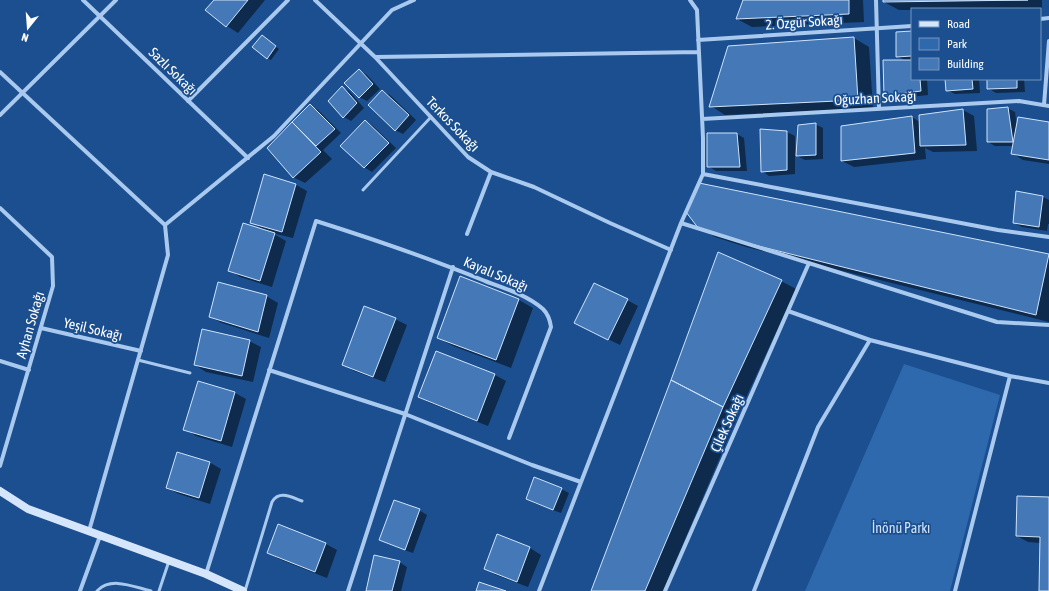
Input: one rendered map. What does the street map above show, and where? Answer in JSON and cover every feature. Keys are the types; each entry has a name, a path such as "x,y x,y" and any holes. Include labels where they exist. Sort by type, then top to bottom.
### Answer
{"street":[{"name":"Sazlı Sokağı","path":"83,0 248,158"},
{"path":"0,115 116,0"},
{"path":"188,100 288,0"},
{"name":"Terkos Sokağı","path":"315,0 375,57 468,157 491,172 534,187 671,250"},
{"path":"165,225 274,136 392,10 414,0"},
{"path":"539,591 681,223 703,174 697,10 690,0"},
{"path":"876,0 879,109"},
{"name":"2. Özgür Sokağı","path":"698,40 911,26"},
{"path":"1047,105 1049,41"},
{"path":"375,57 699,52"},
{"path":"0,72 165,225 168,255 89,531"},
{"name":"Oğuzhan Sokağı","path":"702,119 1019,101 1047,105"},
{"name":"Kayalı Sokağı","path":"468,234 491,172"},
{"path":"703,174 998,230 1049,237"},
{"name":"Ayhan Sokağı","path":"0,208 52,257 53,286 0,466"},
{"path":"206,574 316,220 384,242 453,268"},
{"path":"681,223 997,322 1049,325"},
{"name":"Çilek Sokağı","path":"665,591 809,263"},
{"name":"Kayalı Sokağı","path":"348,591 453,268 519,295 544,309 552,328 509,438"},
{"path":"788,311 870,340 1010,376 1049,383"},
{"name":"Yeşil Sokağı","path":"41,328 141,351"},
{"path":"754,591 818,427 870,340"},
{"path":"0,361 28,370"},
{"path":"269,370 405,414 532,465 581,482"},
{"path":"955,591 1010,376"},
{"path":"0,491 28,509 206,574 244,591"},
{"path":"80,591 100,536"}],"lane":[{"path":"362,190 431,117"},
{"path":"138,360 190,373"},
{"path":"244,591 272,502 275,498 282,495 302,501"},
{"path":"159,591 169,561"},
{"path":"97,591 101,587 111,583 138,590 151,591"}],"green space":[{"name":"İnönü Parkı","path":"904,364 1000,395 950,591 805,591"}],"building":[{"path":"214,0 248,0 226,27 205,10"},
{"path":"743,0 849,0 849,14 736,19"},
{"path":"883,0 1028,0 883,2"},
{"path":"911,31 911,56 896,57 896,32"},
{"path":"262,35 276,46 267,59 252,47"},
{"path":"854,37 858,100 709,107 728,46"},
{"path":"883,60 911,60 911,80 920,80 921,91 884,96"},
{"path":"359,69 373,84 359,98 344,83"},
{"path":"945,80 972,80 973,89 946,91"},
{"path":"987,80 1017,80 1017,88 987,89"},
{"path":"342,86 357,103 343,118 328,101"},
{"path":"382,90 409,115 395,131 368,105"},
{"path":"310,104 335,129 316,146 292,122"},
{"path":"1008,107 1013,142 987,142 987,109"},
{"path":"963,109 966,145 920,146 919,115"},
{"path":"912,116 915,153 841,161 841,126"},
{"path":"1018,117 1049,122 1049,160 1011,154"},
{"path":"365,120 389,143 364,168 340,146"},
{"path":"292,122 321,152 293,178 267,148"},
{"path":"816,123 816,155 796,156 798,125"},
{"path":"760,129 787,131 787,170 761,172"},
{"path":"707,133 737,133 740,167 707,167"},
{"path":"264,174 296,184 282,232 250,223"},
{"path":"699,183 1049,254 1036,315 730,239 699,229 686,212"},
{"path":"1016,191 1043,196 1039,227 1013,223"},
{"path":"243,223 275,233 260,281 228,271"},
{"path":"718,252 782,280 723,407 671,380"},
{"path":"460,276 519,299 496,360 437,338"},
{"path":"218,282 267,295 258,332 209,317"},
{"path":"594,283 628,299 608,340 574,323"},
{"path":"364,306 396,318 373,377 342,365"},
{"path":"202,329 250,340 242,376 194,365"},
{"path":"436,351 495,374 477,421 418,397"},
{"path":"671,380 723,407 645,591 591,591"},
{"path":"198,381 235,392 221,441 183,430"},
{"path":"177,452 210,462 199,498 166,488"},
{"path":"534,477 562,488 553,510 526,499"},
{"path":"1017,496 1049,497 1049,591 1039,591 1040,537 1016,536"},
{"path":"394,500 420,509 405,550 379,540"},
{"path":"278,524 326,543 315,572 267,553"},
{"path":"497,534 530,547 517,582 484,569"},
{"path":"374,555 400,561 392,591 366,591"},
{"path":"479,582 506,591 476,591"}]}
